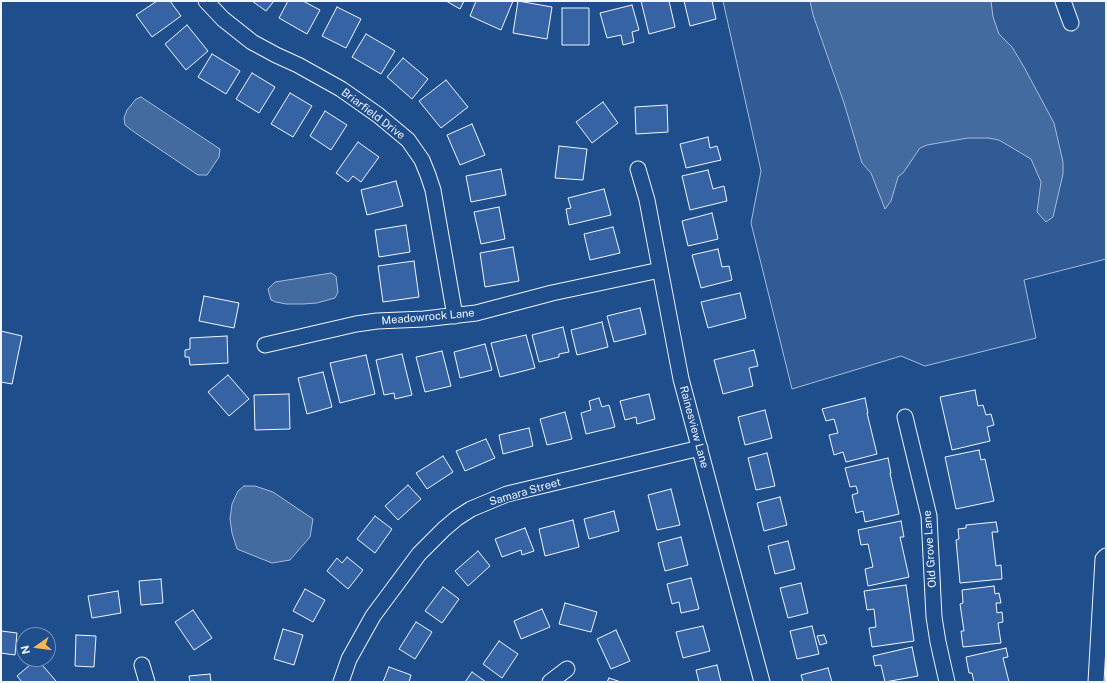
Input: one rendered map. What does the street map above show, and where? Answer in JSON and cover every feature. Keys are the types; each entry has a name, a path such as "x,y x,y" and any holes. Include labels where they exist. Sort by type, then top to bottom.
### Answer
{"street":[{"name":"Briarfield Drive","path":"206,1 237,32 252,42 341,89 378,115 408,140 422,160 433,190 455,316"},
{"path":"1063,1 1071,23"},
{"name":"Rainesview Lane","path":"638,169 647,200 677,360 762,682"},
{"name":"Meadowrock Lane","path":"265,345 356,324 377,321 424,319 476,313 552,293 660,270"},
{"name":"Old Grove Lane","path":"905,417 929,516 934,617 947,682"},
{"name":"Samara Street","path":"341,682 349,659 373,616 419,554 457,518 483,504 507,494 700,448"},
{"path":"1096,682 1103,559 1106,556"},
{"path":"142,665 147,682"},
{"path":"550,682 567,669"}],"shaded area":[{"path":"723,1 1106,1 1106,259 1024,280 1036,338 925,366 901,356 792,389 751,223 761,171"},
{"path":"810,1 991,1 993,17 999,34 1012,47 1054,123 1063,162 1063,174 1053,217 1046,222 1037,212 1041,182 1031,159 999,140 988,138 968,138 927,145 920,148 903,173 898,177 891,201 885,209 871,173 862,163 844,103 813,15"},
{"path":"141,97 220,149 219,157 207,175 198,175 125,125 124,118 127,110 136,99"},
{"path":"331,273 336,276 338,292 335,298 317,303 303,304 286,304 271,300 268,289 275,282"},
{"path":"244,486 255,486 273,492 313,519 310,537 290,560 272,563 237,549 232,533 230,519 232,504 238,491"}],"building":[{"path":"157,1 170,1 181,16 152,37 136,15"},
{"path":"252,1 274,1 266,11"},
{"path":"288,1 303,1 320,10 307,34 279,18"},
{"path":"446,1 464,1 460,9"},
{"path":"476,1 513,1 501,30 470,16"},
{"path":"518,1 552,7 547,39 513,33"},
{"path":"641,1 669,1 675,27 649,34"},
{"path":"684,1 712,1 716,19 690,26"},
{"path":"632,5 639,30 632,32 634,42 623,45 621,35 607,38 600,13"},
{"path":"337,7 361,19 346,48 322,36"},
{"path":"562,8 589,8 589,45 562,45"},
{"path":"187,25 208,51 186,70 165,44"},
{"path":"366,34 395,51 381,74 352,57"},
{"path":"212,54 240,71 226,94 198,77"},
{"path":"403,58 428,79 412,99 387,77"},
{"path":"252,73 275,87 259,113 236,99"},
{"path":"446,80 468,107 441,128 419,101"},
{"path":"290,93 312,106 293,137 271,124"},
{"path":"603,102 618,123 592,143 576,122"},
{"path":"667,105 668,132 636,134 635,107"},
{"path":"325,111 347,125 331,150 310,136"},
{"path":"472,124 485,155 460,165 447,135"},
{"path":"708,137 710,148 717,146 721,160 686,168 680,144"},
{"path":"358,142 379,157 361,182 353,176 348,182 336,173"},
{"path":"559,146 587,149 583,180 555,178"},
{"path":"501,169 506,195 471,202 466,176"},
{"path":"708,170 713,189 724,186 727,201 690,210 682,176"},
{"path":"396,181 403,206 367,215 361,190"},
{"path":"604,189 611,215 569,225 566,209 571,208 568,198"},
{"path":"499,207 505,239 481,244 474,212"},
{"path":"712,213 718,239 688,246 682,221"},
{"path":"406,225 410,252 379,257 375,230"},
{"path":"613,227 620,253 590,260 584,234"},
{"path":"513,247 519,281 485,287 480,253"},
{"path":"718,249 722,267 729,266 732,280 701,288 692,255"},
{"path":"414,261 419,297 383,302 378,266"},
{"path":"740,293 746,318 708,328 701,302"},
{"path":"204,296 239,303 234,328 199,321"},
{"path":"640,308 646,334 614,342 607,316"},
{"path":"602,322 608,347 577,355 571,330"},
{"path":"563,327 569,352 559,354 559,357 539,362 532,335"},
{"path":"1,331 22,336 12,384 1,382"},
{"path":"526,335 535,368 500,377 491,343"},
{"path":"227,336 228,363 190,365 189,357 185,357 185,350 190,349 190,338"},
{"path":"485,344 492,370 460,378 454,352"},
{"path":"754,350 758,366 749,368 753,386 723,394 714,360"},
{"path":"442,351 451,386 425,392 416,357"},
{"path":"402,354 412,395 395,399 394,393 384,395 376,360"},
{"path":"366,355 375,394 340,403 330,363"},
{"path":"323,372 332,407 307,414 298,378"},
{"path":"228,375 249,399 229,416 208,392"},
{"path":"975,390 978,406 983,405 986,415 991,414 994,425 987,427 990,441 952,450 940,397"},
{"path":"289,394 290,429 255,430 254,395"},
{"path":"649,394 655,419 637,424 636,417 625,420 620,401"},
{"path":"599,398 602,407 609,405 615,427 586,434 581,413 591,410 589,401"},
{"path":"865,398 877,454 846,462 843,452 834,455 829,435 838,433 834,419 826,421 822,409"},
{"path":"765,410 772,438 745,445 738,417"},
{"path":"565,412 572,439 547,445 540,419"},
{"path":"529,428 533,446 503,454 499,435"},
{"path":"486,439 495,458 465,471 456,451"},
{"path":"979,450 981,460 985,459 994,501 956,509 945,457"},
{"path":"767,453 775,486 756,490 748,458"},
{"path":"443,456 453,472 427,489 416,473"},
{"path":"888,458 899,514 865,522 863,511 856,513 852,495 858,493 856,486 850,487 845,468"},
{"path":"408,485 421,499 398,520 385,506"},
{"path":"671,489 680,525 657,530 648,495"},
{"path":"780,497 787,525 764,531 757,503"},
{"path":"614,511 619,531 589,539 584,519"},
{"path":"375,516 392,529 375,553 357,539"},
{"path":"573,520 579,547 545,556 539,529"},
{"path":"901,521 904,537 900,537 909,577 868,586 865,569 873,567 868,544 861,545 858,530"},
{"path":"996,522 998,532 992,532 996,566 1001,565 1002,579 960,583 956,540 959,539 958,529 966,528 966,525"},
{"path":"525,528 534,551 522,555 521,550 502,557 495,539"},
{"path":"681,537 688,565 665,571 658,543"},
{"path":"788,541 795,569 775,574 768,546"},
{"path":"478,551 490,566 468,586 455,571"},
{"path":"347,557 363,570 348,589 327,571 337,558 342,563"},
{"path":"691,578 699,609 681,613 679,602 672,604 667,584"},
{"path":"161,579 163,603 141,605 139,581"},
{"path":"801,583 808,613 788,618 780,588"},
{"path":"906,585 914,641 872,647 869,628 876,627 874,609 867,610 864,591"},
{"path":"994,586 995,594 999,593 1001,603 996,603 997,613 1002,612 1003,622 998,623 1001,643 963,647 961,631 964,631 960,604 963,603 962,590"},
{"path":"443,587 459,599 442,623 425,611"},
{"path":"305,589 325,600 313,622 293,611"},
{"path":"118,591 121,613 92,618 88,596"},
{"path":"565,603 597,612 591,632 559,624"},
{"path":"542,609 550,627 521,639 514,621"},
{"path":"193,610 212,638 194,650 175,622"},
{"path":"416,622 432,632 415,659 399,649"},
{"path":"703,626 710,651 683,658 676,632"},
{"path":"812,626 819,654 797,659 790,631"},
{"path":"283,629 303,635 294,665 274,659"},
{"path":"616,630 630,661 611,669 597,639"},
{"path":"1,631 16,633 15,655 1,653"},
{"path":"76,635 96,636 94,667 75,666"},
{"path":"824,635 827,643 820,645 817,636"},
{"path":"499,641 518,654 502,678 483,664"},
{"path":"912,647 918,676 885,682 881,665 875,666 873,656"},
{"path":"1006,648 1008,657 1003,658 1009,682 974,682 972,673 969,673 966,657"},
{"path":"717,665 721,682 699,682 696,670"},
{"path":"28,667 44,667 56,681 22,682 17,676"},
{"path":"389,667 411,675 409,682 383,682"},
{"path":"828,668 832,682 803,682 801,675"},
{"path":"472,672 486,682 465,682"},
{"path":"210,674 211,682 190,682 189,676"},
{"path":"609,678 621,682 607,682"}]}
